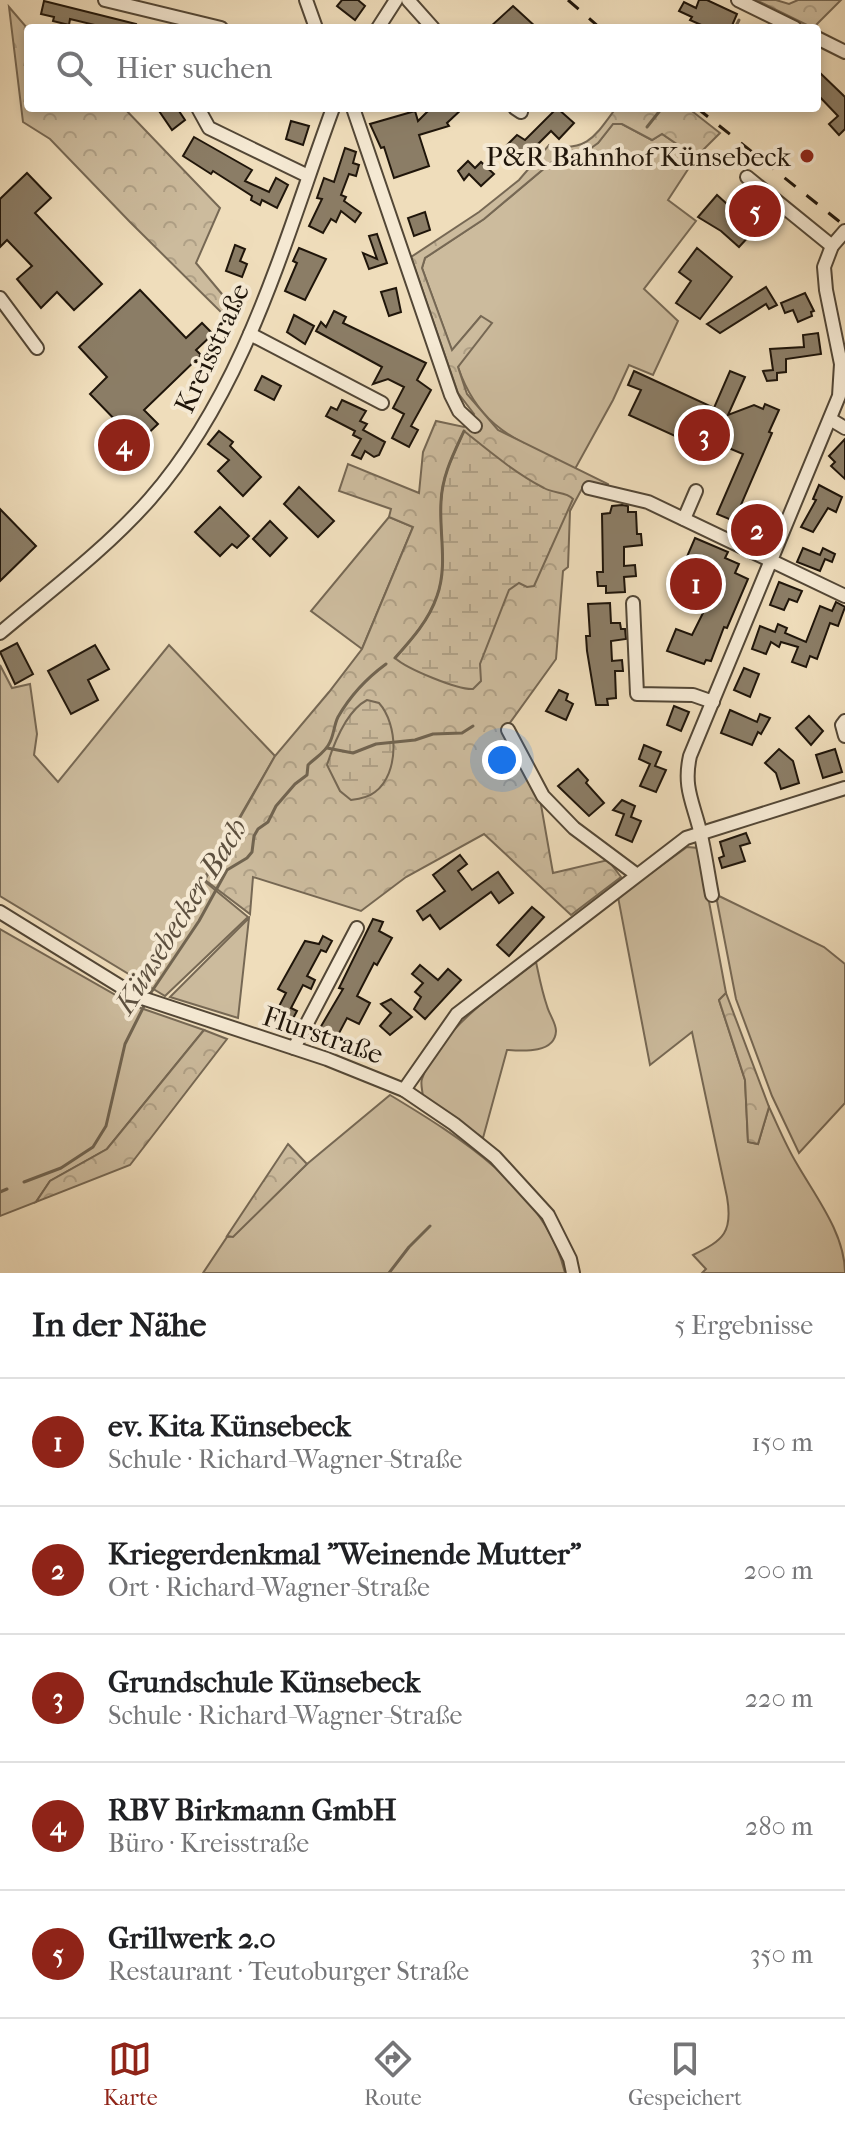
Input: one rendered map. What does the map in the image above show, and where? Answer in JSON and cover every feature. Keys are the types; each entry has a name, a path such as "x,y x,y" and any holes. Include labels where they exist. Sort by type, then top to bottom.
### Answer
{"street":[{"path":"105,0 189,24"},
{"path":"306,0 315,24"},
{"path":"381,24 396,0"},
{"path":"408,0 429,24"},
{"path":"738,0 787,24"},
{"path":"821,40 845,52"},
{"path":"200,112 209,128 308,176"},
{"name":"Kreisstraße","path":"0,633 89,559 150,499 200,432 250,334 332,112"},
{"path":"354,112 451,395 459,411 475,426"},
{"path":"747,177 832,246"},
{"path":"712,895 700,832 686,786 690,756 771,561 840,422 841,364 824,280 826,257 845,231"},
{"path":"0,298 37,348"},
{"path":"250,334 382,403"},
{"path":"589,488 648,502 845,596"},
{"path":"684,519 696,491"},
{"path":"633,603 637,694 693,695 713,702"},
{"path":"845,721 842,725 845,736"},
{"path":"508,730 543,796 574,828 637,875"},
{"path":"404,1090 457,1014 686,838 845,788"},
{"name":"Flurstraße","path":"0,912 136,996 294,1048 404,1090 454,1124 506,1169 548,1215 570,1259 573,1273"},
{"path":"294,1048 357,928"}],"green space":[{"path":"756,0 776,0 789,4 798,0 841,0 817,24 805,24"},
{"path":"9,7 24,24 24,112 128,112 220,208 196,263 232,306 233,324 50,139 23,122"},
{"path":"613,112 693,112 720,133 696,157 662,134 652,140 622,124 613,124 598,143 572,162 553,161 484,219 425,258 422,268 452,350 481,316 492,323 458,367 467,394 498,430 608,484 585,483 570,511 568,567 563,571 556,659 504,731 540,799 553,873 608,860 621,877 571,915 484,834 406,877 361,911 253,877 250,914 205,880 275,756 362,649 413,527 389,517 391,509 339,491 348,464 419,493 423,452 436,421 464,427 474,414 458,393 411,257 479,212 519,180 549,145 582,144"},
{"path":"613,124 622,124 652,140 662,134 696,157 668,200 696,221 644,289 678,321 653,375 629,365 575,469 519,441 490,420 478,406 458,367 481,316 452,351 422,268 425,258 484,219 553,161 598,143"},
{"path":"464,431 523,476 573,499 534,586 519,583 509,590 480,664 481,681 473,689 433,678 395,658 425,621 437,596 443,561 443,483"},
{"path":"389,517 413,527 362,649 311,611"},
{"path":"169,645 275,756 203,880 248,917 165,996 0,896 0,665 12,688 30,684 37,734 34,755 58,782"},
{"path":"367,700 379,703 390,723 394,748 392,761 383,784 375,792 351,800 340,791 327,765 347,720"},
{"path":"687,847 699,848 726,993 719,1000 745,1080 748,1142 758,1144 769,1107 789,1150 835,1230 844,1258 845,1273 702,1273 706,1269 693,1255 724,1234 729,1219 727,1197 692,1032 650,1065 618,897"},
{"path":"719,896 824,947 845,964 845,1103 799,1153 772,1096 736,999 717,901"},
{"path":"249,918 238,1018 170,997"},
{"path":"0,929 135,1006 204,1030 107,1149 50,1181 36,1202 0,1216"},
{"path":"536,962 545,1001 556,1028 554,1038 550,1044 537,1050 507,1050 483,1138 423,1098 422,1079 441,1045 455,1029"},
{"path":"726,993 769,1107 758,1144 748,1142 745,1080 719,1000"},
{"path":"204,1030 227,1039 130,1165 36,1202 50,1181 107,1149"},
{"path":"390,1095 470,1147 519,1191 555,1243 565,1273 203,1273 227,1237 233,1236 307,1164"},
{"path":"288,1144 307,1164 233,1237 227,1236"}],"building":[{"path":"342,0 358,0 365,6 355,20 337,6"},
{"path":"699,0 707,0 737,14 733,24 699,24 679,11 684,2 696,8"},
{"path":"44,1 136,24 91,24 70,19 69,24 65,24 41,14"},
{"path":"513,6 533,24 493,24"},
{"path":"821,74 845,97 845,129 839,135 829,124 838,116 821,98"},
{"path":"160,112 180,112 185,120 172,130"},
{"path":"412,112 415,112 418,121 427,112 459,112 447,123 449,126 419,135 429,166 394,178 384,147 381,148 370,124"},
{"path":"553,112 562,112 574,123 559,139 551,131 522,160 507,145 517,135 525,140"},
{"path":"291,121 309,126 303,145 286,139"},
{"path":"194,137 252,170 245,181 269,192 276,178 288,185 277,208 262,200 260,205 251,200 252,196 213,171 211,174 183,156"},
{"path":"345,148 356,152 353,163 359,165 356,176 349,174 341,195 346,197 344,201 361,213 355,222 341,211 336,222 331,219 323,233 309,226 322,199 317,198 324,178 334,182"},
{"path":"468,161 475,168 481,162 494,174 481,186 469,174 464,180 458,171"},
{"path":"27,173 51,198 35,213 102,284 74,310 57,292 41,308 17,279 32,266 7,240 0,247 0,199"},
{"path":"754,194 772,211 739,247 698,217 717,195 737,213"},
{"path":"425,212 430,230 414,236 408,218"},
{"path":"377,234 387,263 369,269 363,253 377,259 369,236"},
{"path":"235,245 245,249 240,261 247,264 242,277 226,271"},
{"path":"299,248 326,259 305,300 285,291 297,263 293,261"},
{"path":"697,248 732,277 700,319 676,303 691,281 679,272"},
{"path":"766,287 777,305 769,309 766,304 720,333 707,324"},
{"path":"396,288 401,312 389,316 381,292"},
{"path":"140,290 186,338 202,323 213,334 196,350 201,355 144,410 158,424 140,441 143,445 123,463 106,445 123,428 90,394 107,377 79,347"},
{"path":"805,293 814,311 811,312 812,316 798,322 793,310 785,313 781,303"},
{"path":"334,311 346,317 343,323 426,363 417,380 431,390 411,426 418,430 409,447 392,438 404,414 393,408 404,387 388,379 373,384 382,367 316,331 321,322 326,327"},
{"path":"294,315 314,326 305,344 287,332"},
{"path":"818,333 821,354 786,359 786,372 777,373 777,380 767,381 763,371 773,370 770,349 804,347 803,335"},
{"path":"634,371 714,408 730,371 745,377 728,415 754,405 763,409 765,404 779,410 734,521 717,514 743,454 679,427 675,436 629,415 641,390 628,385"},
{"path":"262,376 281,386 274,400 255,390"},
{"path":"342,400 366,411 360,421 367,424 363,430 385,442 379,455 374,457 365,451 361,459 352,455 361,439 353,435 355,431 326,416 331,407 337,410"},
{"path":"219,431 233,442 230,446 261,477 243,496 218,471 229,460 208,444"},
{"path":"845,439 845,479 831,466 835,462 829,456"},
{"path":"819,485 842,497 836,512 828,508 813,532 801,527 816,500 813,499"},
{"path":"299,487 334,521 318,537 284,504"},
{"path":"612,506 628,506 628,512 636,512 637,534 641,534 642,545 624,547 624,566 635,565 636,576 624,577 625,592 606,593 606,586 598,586 597,572 603,572 602,514 610,513"},
{"path":"220,507 249,536 237,548 232,544 220,556 195,532"},
{"path":"0,509 36,546 0,581"},
{"path":"270,521 287,538 270,556 253,539"},
{"path":"695,538 728,552 725,558 739,564 735,573 748,579 711,661 706,660 704,664 667,651 676,629 692,635 711,597 704,594 714,571 686,559"},
{"path":"803,548 820,555 823,548 835,554 832,562 825,559 820,571 797,562"},
{"path":"779,582 802,591 797,602 789,599 784,610 770,605"},
{"path":"836,602 845,607 838,626 830,623 817,659 810,656 806,667 792,662 798,647 781,642 779,647 771,642 766,654 752,649 760,626 775,632 778,624 787,628 785,633 806,642 820,606 832,611"},
{"path":"610,603 611,623 620,623 621,629 625,629 626,639 611,641 612,661 622,660 623,671 615,671 616,698 607,699 608,705 596,705 587,651 586,636 590,636 588,604"},
{"path":"17,643 33,674 15,684 0,652"},
{"path":"95,645 109,669 88,680 98,700 71,714 48,671"},
{"path":"744,668 759,674 750,697 734,690"},
{"path":"559,690 568,694 566,700 573,704 566,720 546,711"},
{"path":"674,706 689,712 681,731 667,725"},
{"path":"730,710 757,722 760,714 770,718 752,745 721,733"},
{"path":"809,716 823,731 811,745 796,728"},
{"path":"644,745 661,752 655,766 666,770 656,792 640,786 650,764 639,759"},
{"path":"779,749 793,761 799,783 781,789 776,773 765,763"},
{"path":"835,749 842,772 823,778 816,755"},
{"path":"578,769 604,803 589,816 558,786"},
{"path":"622,800 635,806 631,817 641,821 632,842 616,835 624,814 613,810"},
{"path":"746,833 750,843 740,846 745,861 722,868 719,858 724,856 720,842"},
{"path":"460,855 467,864 458,871 472,890 498,872 513,893 499,903 491,892 440,929 430,915 423,920 417,911 445,891 433,875"},
{"path":"532,907 544,917 509,956 497,945"},
{"path":"373,919 383,922 379,931 392,938 377,965 374,963 357,996 370,1003 359,1024 347,1018 337,1037 320,1028 343,989 339,988"},
{"path":"323,936 332,941 326,952 321,950 307,976 315,980 311,989 303,985 291,1008 297,1011 289,1026 273,1018 286,993 278,989 305,941 319,944"},
{"path":"420,965 438,980 448,969 461,980 425,1019 414,1009 421,997 415,992 423,983 412,974"},
{"path":"391,999 412,1017 390,1035 380,1026 391,1013 381,1004"}],"waterway":[{"name":"Künsebecker Bach","path":"737,24 739,20"},
{"name":"Künsebecker Bach","path":"647,127 659,112"},
{"name":"Künsebecker Bach","path":"395,658 425,621 437,596 443,561 443,483 464,431"},
{"name":"Künsebecker Bach","path":"148,997 199,921 227,870 252,852 258,829 268,822 276,806 307,775 308,765 328,746 338,717 348,702 386,664"},
{"path":"327,748 353,753 376,744 415,740 433,734 462,733 473,726"},
{"name":"Künsebecker Bach","path":"24,1182 61,1168 93,1147 106,1126 125,1044 145,1004"},
{"name":"Künsebecker Bach","path":"0,1192 7,1189"},
{"path":"389,1273 430,1226"}],"railway":[{"path":"568,0 595,24"},
{"path":"702,112 845,226"}],"place":[{"name":"P&R Bahnhof Künsebeck","path":"807,156"},
{"name":"Grillwerk 2.0","path":"755,211"},
{"name":"Grundschule Künsebeck","path":"704,435"},
{"name":"RBV Birkmann GmbH","path":"124,445"},
{"name":"Kriegerdenkmal \"Weinende Mutter\"","path":"757,530"},
{"name":"ev. Kita Künsebeck","path":"696,584"}]}
